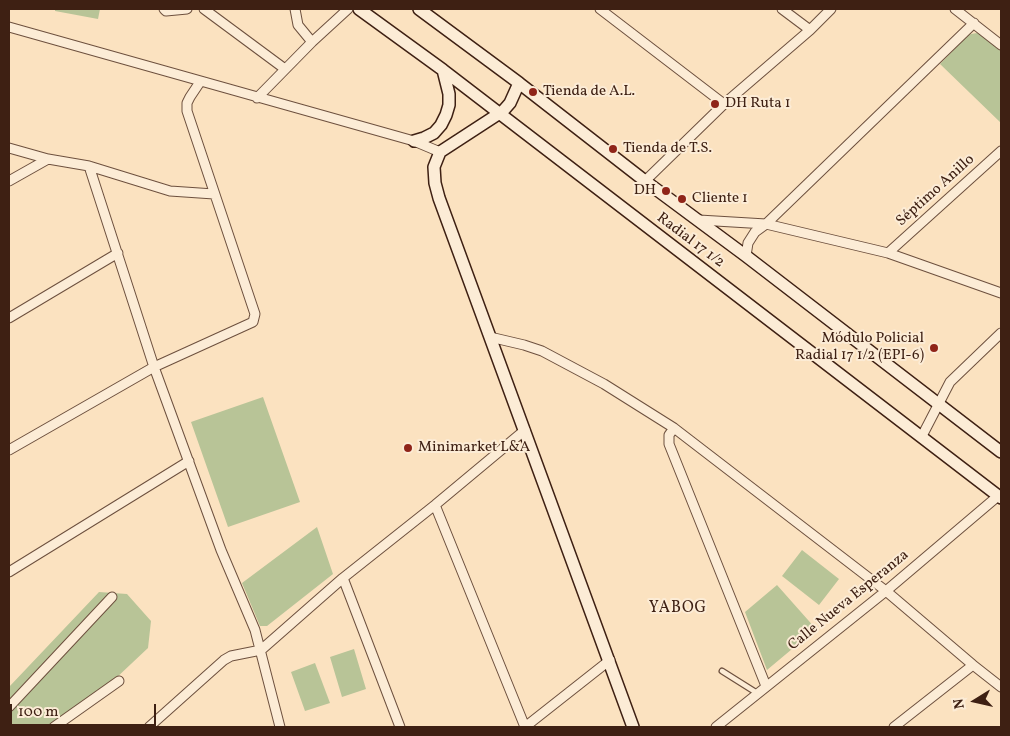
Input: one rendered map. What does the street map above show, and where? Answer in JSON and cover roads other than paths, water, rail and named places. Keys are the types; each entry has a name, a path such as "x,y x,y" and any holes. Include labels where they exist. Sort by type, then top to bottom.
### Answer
{"street":[{"path":"164,9 166,11 187,9"},
{"path":"204,9 285,69"},
{"path":"295,9 298,25 312,42"},
{"path":"257,98 312,42 348,9"},
{"name":"Radial 17 1/2","path":"359,9 443,70 1000,497"},
{"name":"Radial 17 1/2","path":"419,9 519,83 1001,452"},
{"path":"600,9 724,104"},
{"path":"782,9 810,30"},
{"path":"645,181 724,104 810,30 831,9"},
{"path":"955,9 1001,45"},
{"path":"746,256 748,243 755,232 766,224 974,23"},
{"path":"9,27 414,141 440,152"},
{"path":"414,141 434,133 446,115 449,105 443,70"},
{"path":"9,450 154,366 253,322 254,314 187,112 187,103 200,82"},
{"path":"519,83 510,103 503,110 440,152 434,167 434,175 437,191 634,727"},
{"path":"9,148 89,166 170,191 214,194"},
{"name":"Séptimo Anillo","path":"888,253 1001,150"},
{"path":"9,181 48,158"},
{"path":"89,166 154,366 221,550 244,602 261,650 280,727"},
{"path":"698,220 766,224 888,253 1001,293"},
{"path":"9,318 118,254"},
{"path":"922,436 950,382 1001,333"},
{"path":"490,337 542,351 604,384 674,428 886,591 1001,687"},
{"path":"674,428 669,435 669,444 766,686"},
{"path":"149,727 224,660 231,656 261,650 343,578 525,430"},
{"path":"9,572 189,460"},
{"name":"Calle Nueva Esperanza","path":"716,727 1000,497"},
{"path":"435,505 525,727 610,660"},
{"path":"343,578 400,727"},
{"path":"9,707 112,597"},
{"path":"894,727 973,665"},
{"path":"54,727 119,681"}],"lane":[{"path":"722,671 756,693"}],"place":[{"name":"Tienda de A.L.","path":"533,92"},
{"name":"DH Ruta 1","path":"715,104"},
{"name":"Tienda de T.S.","path":"613,149"},
{"name":"DH","path":"666,191"},
{"name":"Cliente 1","path":"682,199"},
{"name":"Módulo Policial Radial 17 1/2 (EPI-6)","path":"934,348"},
{"name":"Minimarket L&A","path":"408,448"}],"district":[{"name":"YABOG","path":"678,609"}]}
